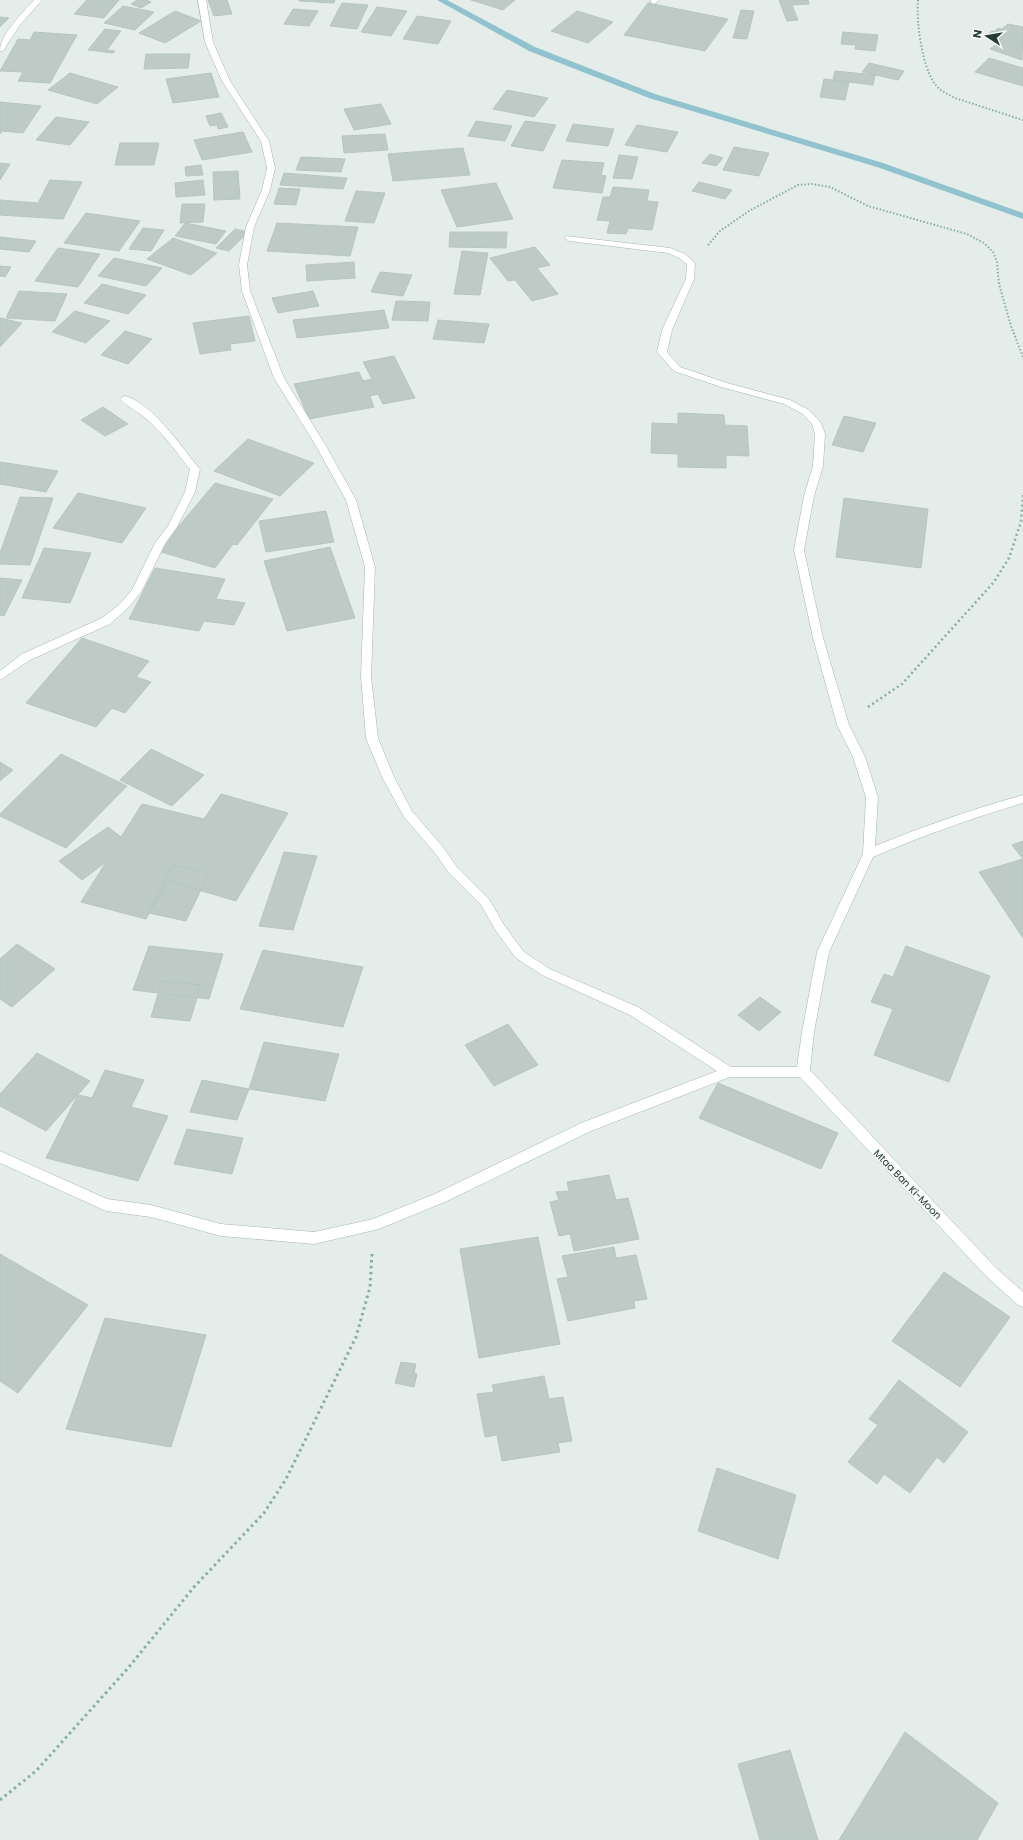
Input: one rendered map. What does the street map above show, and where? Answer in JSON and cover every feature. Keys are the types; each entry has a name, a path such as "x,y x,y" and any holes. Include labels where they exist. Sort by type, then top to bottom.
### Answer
{"street":[{"path":"0,49 17,24 38,0"},
{"path":"202,0 209,42 226,81 265,141 271,168 266,190 250,227 243,265 246,292 279,378 321,446 351,500 370,567 366,677 372,738 388,777 408,814 453,870 484,902 500,928 520,955 546,972 634,1011 729,1072"},
{"path":"0,1157 106,1205 151,1211 221,1230 314,1238 374,1225 442,1197 586,1128 729,1072 798,1072 808,1032 823,952 869,854 872,797 859,757 843,725 818,638 798,550 809,496 818,466 820,434 816,423 806,412 787,402 712,381 677,369 662,352 667,330 690,278 691,263 682,256 670,251 569,238"},
{"path":"0,676 26,657 106,622 124,606 136,592 160,542 172,527 190,492 195,469 152,417 137,405 124,399"},
{"path":"869,854 918,833 1023,798"},
{"name":"Mtaa Ban Ki-Moon","path":"798,1072 990,1271 1023,1301"}],"path":[{"path":"918,0 917,11 921,45 929,72 937,87 952,98 1023,120"},
{"path":"691,263 720,231 749,211 798,185 812,184 830,187 868,206 967,234 984,242 993,252 997,262 999,284 1011,326 1023,356"},
{"path":"843,725 902,684 994,582 1009,558 1021,522 1023,495"},
{"path":"0,1800 36,1771 129,1667 194,1587 264,1513 286,1479 319,1415 356,1337 370,1287 374,1225"}],"building":[{"path":"87,0 119,0 104,18 74,14"},
{"path":"137,0 146,0 151,2 141,8 131,4"},
{"path":"208,0 227,0 232,14 214,16"},
{"path":"299,0 335,0 334,3"},
{"path":"471,0 515,0 503,10"},
{"path":"779,0 808,0 809,4 792,5 798,20 787,21"},
{"path":"342,3 368,5 357,29 330,26"},
{"path":"648,3 728,19 705,51 624,35"},
{"path":"123,6 154,12 135,30 104,23"},
{"path":"377,7 407,11 391,36 361,32"},
{"path":"293,9 318,11 309,26 284,24"},
{"path":"741,10 754,11 747,39 733,38"},
{"path":"175,11 201,21 165,43 139,33"},
{"path":"577,11 613,22 588,43 551,31"},
{"path":"417,16 451,21 438,44 403,39"},
{"path":"0,17 9,18 0,27"},
{"path":"1008,24 1023,27 1022,60 990,49 998,43 985,36 992,31 994,32 998,28 1002,29"},
{"path":"105,29 121,31 107,50 115,51 113,53 88,50"},
{"path":"34,32 77,35 50,83 18,81 23,72 0,71 18,39 30,40"},
{"path":"843,32 878,35 875,51 855,49 856,45 841,44"},
{"path":"146,54 190,54 188,68 144,69"},
{"path":"989,58 1023,68 1023,86 975,72"},
{"path":"869,63 904,71 898,80 862,72"},
{"path":"835,71 875,75 873,85 833,80"},
{"path":"70,73 118,87 97,104 48,90"},
{"path":"211,73 219,97 173,103 166,79"},
{"path":"824,79 849,82 845,100 820,97"},
{"path":"507,90 548,98 534,117 493,109"},
{"path":"0,102 41,106 23,133 2,131 0,134"},
{"path":"381,104 391,124 354,130 344,109"},
{"path":"221,113 228,127 218,129 217,125 210,126 206,116"},
{"path":"56,117 89,122 70,145 36,140"},
{"path":"476,121 512,126 505,141 468,136"},
{"path":"525,121 556,125 543,151 511,146"},
{"path":"573,124 614,129 608,146 566,141"},
{"path":"637,125 678,132 667,152 625,145"},
{"path":"243,132 252,152 202,160 194,140"},
{"path":"385,134 388,150 344,153 342,136"},
{"path":"120,143 159,143 154,165 115,165"},
{"path":"734,147 769,153 759,176 723,170"},
{"path":"463,148 470,175 393,181 388,154"},
{"path":"710,154 723,158 716,166 702,163"},
{"path":"619,155 638,157 632,179 613,178"},
{"path":"301,157 345,159 341,172 296,170"},
{"path":"562,160 604,163 601,175 606,176 602,193 553,188"},
{"path":"0,163 10,164 0,180"},
{"path":"201,165 203,175 186,176 185,167"},
{"path":"238,171 240,199 214,200 213,172"},
{"path":"284,173 347,178 343,189 280,185"},
{"path":"50,180 82,182 63,219 0,215 0,200 38,203"},
{"path":"203,180 205,195 176,197 175,183"},
{"path":"699,182 732,190 725,199 692,191"},
{"path":"496,183 513,219 457,227 441,190"},
{"path":"613,187 649,190 647,201 658,202 652,230 628,228 626,234 607,233 610,221 597,220 603,197 610,197"},
{"path":"279,188 300,189 296,205 274,204"},
{"path":"356,191 385,193 374,223 345,221"},
{"path":"182,204 205,204 203,222 180,223"},
{"path":"86,213 140,221 119,251 64,243"},
{"path":"185,223 226,231 216,244 175,236"},
{"path":"277,223 358,227 350,256 267,251"},
{"path":"143,228 164,230 151,251 129,249"},
{"path":"235,229 248,232 229,251 216,248"},
{"path":"450,232 507,232 506,248 449,247"},
{"path":"0,237 36,241 29,252 0,249"},
{"path":"173,238 217,253 191,275 147,259"},
{"path":"535,247 550,265 537,268 558,294 532,301 515,280 508,281 490,258"},
{"path":"58,248 100,254 78,287 35,281"},
{"path":"462,251 488,253 480,295 454,294"},
{"path":"114,258 162,268 146,286 98,276"},
{"path":"354,262 355,278 307,281 306,265"},
{"path":"0,266 11,267 5,277 0,276"},
{"path":"380,272 412,275 403,296 371,292"},
{"path":"102,284 146,295 128,314 84,303"},
{"path":"19,291 67,294 55,321 6,318"},
{"path":"313,291 319,306 278,313 272,298"},
{"path":"396,301 430,302 428,321 392,320"},
{"path":"384,310 389,328 297,338 293,320"},
{"path":"75,311 110,321 86,343 52,332"},
{"path":"249,316 255,341 230,344 231,350 200,354 193,323"},
{"path":"0,318 22,323 0,347"},
{"path":"438,320 489,324 484,343 433,339"},
{"path":"125,331 152,339 128,364 101,355"},
{"path":"394,356 415,398 383,404 378,394 370,396 374,407 309,419 294,384 359,372 363,381 372,379 363,362"},
{"path":"103,407 128,424 105,436 81,420"},
{"path":"678,413 724,415 725,425 747,426 749,456 726,455 726,468 678,467 678,454 651,453 652,423 678,424"},
{"path":"844,416 876,423 863,452 832,445"},
{"path":"248,439 314,463 280,496 214,471"},
{"path":"0,462 58,471 46,492 0,484"},
{"path":"215,483 273,499 237,545 233,544 215,568 158,551"},
{"path":"78,493 146,508 122,543 53,528"},
{"path":"20,497 53,498 30,565 0,564 0,553"},
{"path":"844,498 928,509 921,568 836,557"},
{"path":"326,511 334,542 266,552 259,521"},
{"path":"330,547 355,618 287,631 264,561"},
{"path":"44,548 91,553 70,603 22,598"},
{"path":"155,568 225,579 216,599 245,603 234,625 204,621 199,631 129,619"},
{"path":"0,578 22,580 4,616 0,615"},
{"path":"82,638 149,661 136,677 151,682 125,713 112,708 96,727 26,703"},
{"path":"151,749 204,775 172,806 120,780"},
{"path":"61,754 127,786 66,848 0,816 0,814"},
{"path":"0,762 13,770 0,781"},
{"path":"221,794 288,813 236,901 168,881 146,919 81,902 106,862 82,880 59,861 108,827 121,837 142,804 204,819"},
{"path":"1023,841 1023,859 1012,845"},
{"path":"284,852 317,856 293,930 259,926"},
{"path":"1023,859 1023,938 979,872"},
{"path":"173,865 209,873 186,921 149,913"},
{"path":"17,944 55,969 12,1007 0,999 0,959"},
{"path":"149,946 223,954 209,999 133,990"},
{"path":"906,946 990,976 949,1082 874,1055 893,1009 871,1002 884,974 893,977"},
{"path":"263,950 363,967 343,1027 240,1009"},
{"path":"162,981 201,985 190,1021 151,1017"},
{"path":"760,997 781,1012 759,1031 738,1015"},
{"path":"508,1024 538,1065 494,1086 465,1045"},
{"path":"264,1042 339,1054 325,1101 249,1089"},
{"path":"37,1053 90,1081 46,1131 0,1106 0,1094"},
{"path":"105,1070 144,1080 131,1107 168,1116 138,1181 46,1158 78,1095 92,1098"},
{"path":"202,1080 249,1089 237,1120 190,1112"},
{"path":"718,1083 838,1133 821,1169 699,1118"},
{"path":"187,1129 243,1138 232,1174 174,1164"},
{"path":"609,1175 616,1200 628,1198 639,1239 574,1251 570,1234 559,1236 550,1202 559,1200 556,1192 569,1191 567,1182"},
{"path":"538,1237 560,1344 479,1358 460,1249"},
{"path":"614,1247 616,1258 636,1255 647,1299 634,1301 635,1308 568,1321 557,1279 568,1277 562,1256"},
{"path":"0,1254 88,1305 18,1393 0,1381"},
{"path":"944,1272 1010,1317 960,1387 892,1341"},
{"path":"105,1318 206,1335 171,1447 66,1429"},
{"path":"401,1362 416,1364 414,1373 417,1374 414,1387 395,1383"},
{"path":"544,1376 549,1399 563,1397 572,1441 558,1443 560,1452 502,1461 497,1435 485,1437 477,1394 494,1392 492,1385"},
{"path":"899,1380 968,1432 944,1463 937,1457 910,1493 884,1474 877,1484 848,1462 878,1425 869,1419"},
{"path":"717,1468 796,1495 778,1559 698,1531"},
{"path":"905,1732 998,1803 977,1840 839,1840"},
{"path":"790,1750 818,1840 760,1840 738,1764"}],"waterway":[{"path":"441,0 532,49 652,96 880,165 1023,216"}]}
